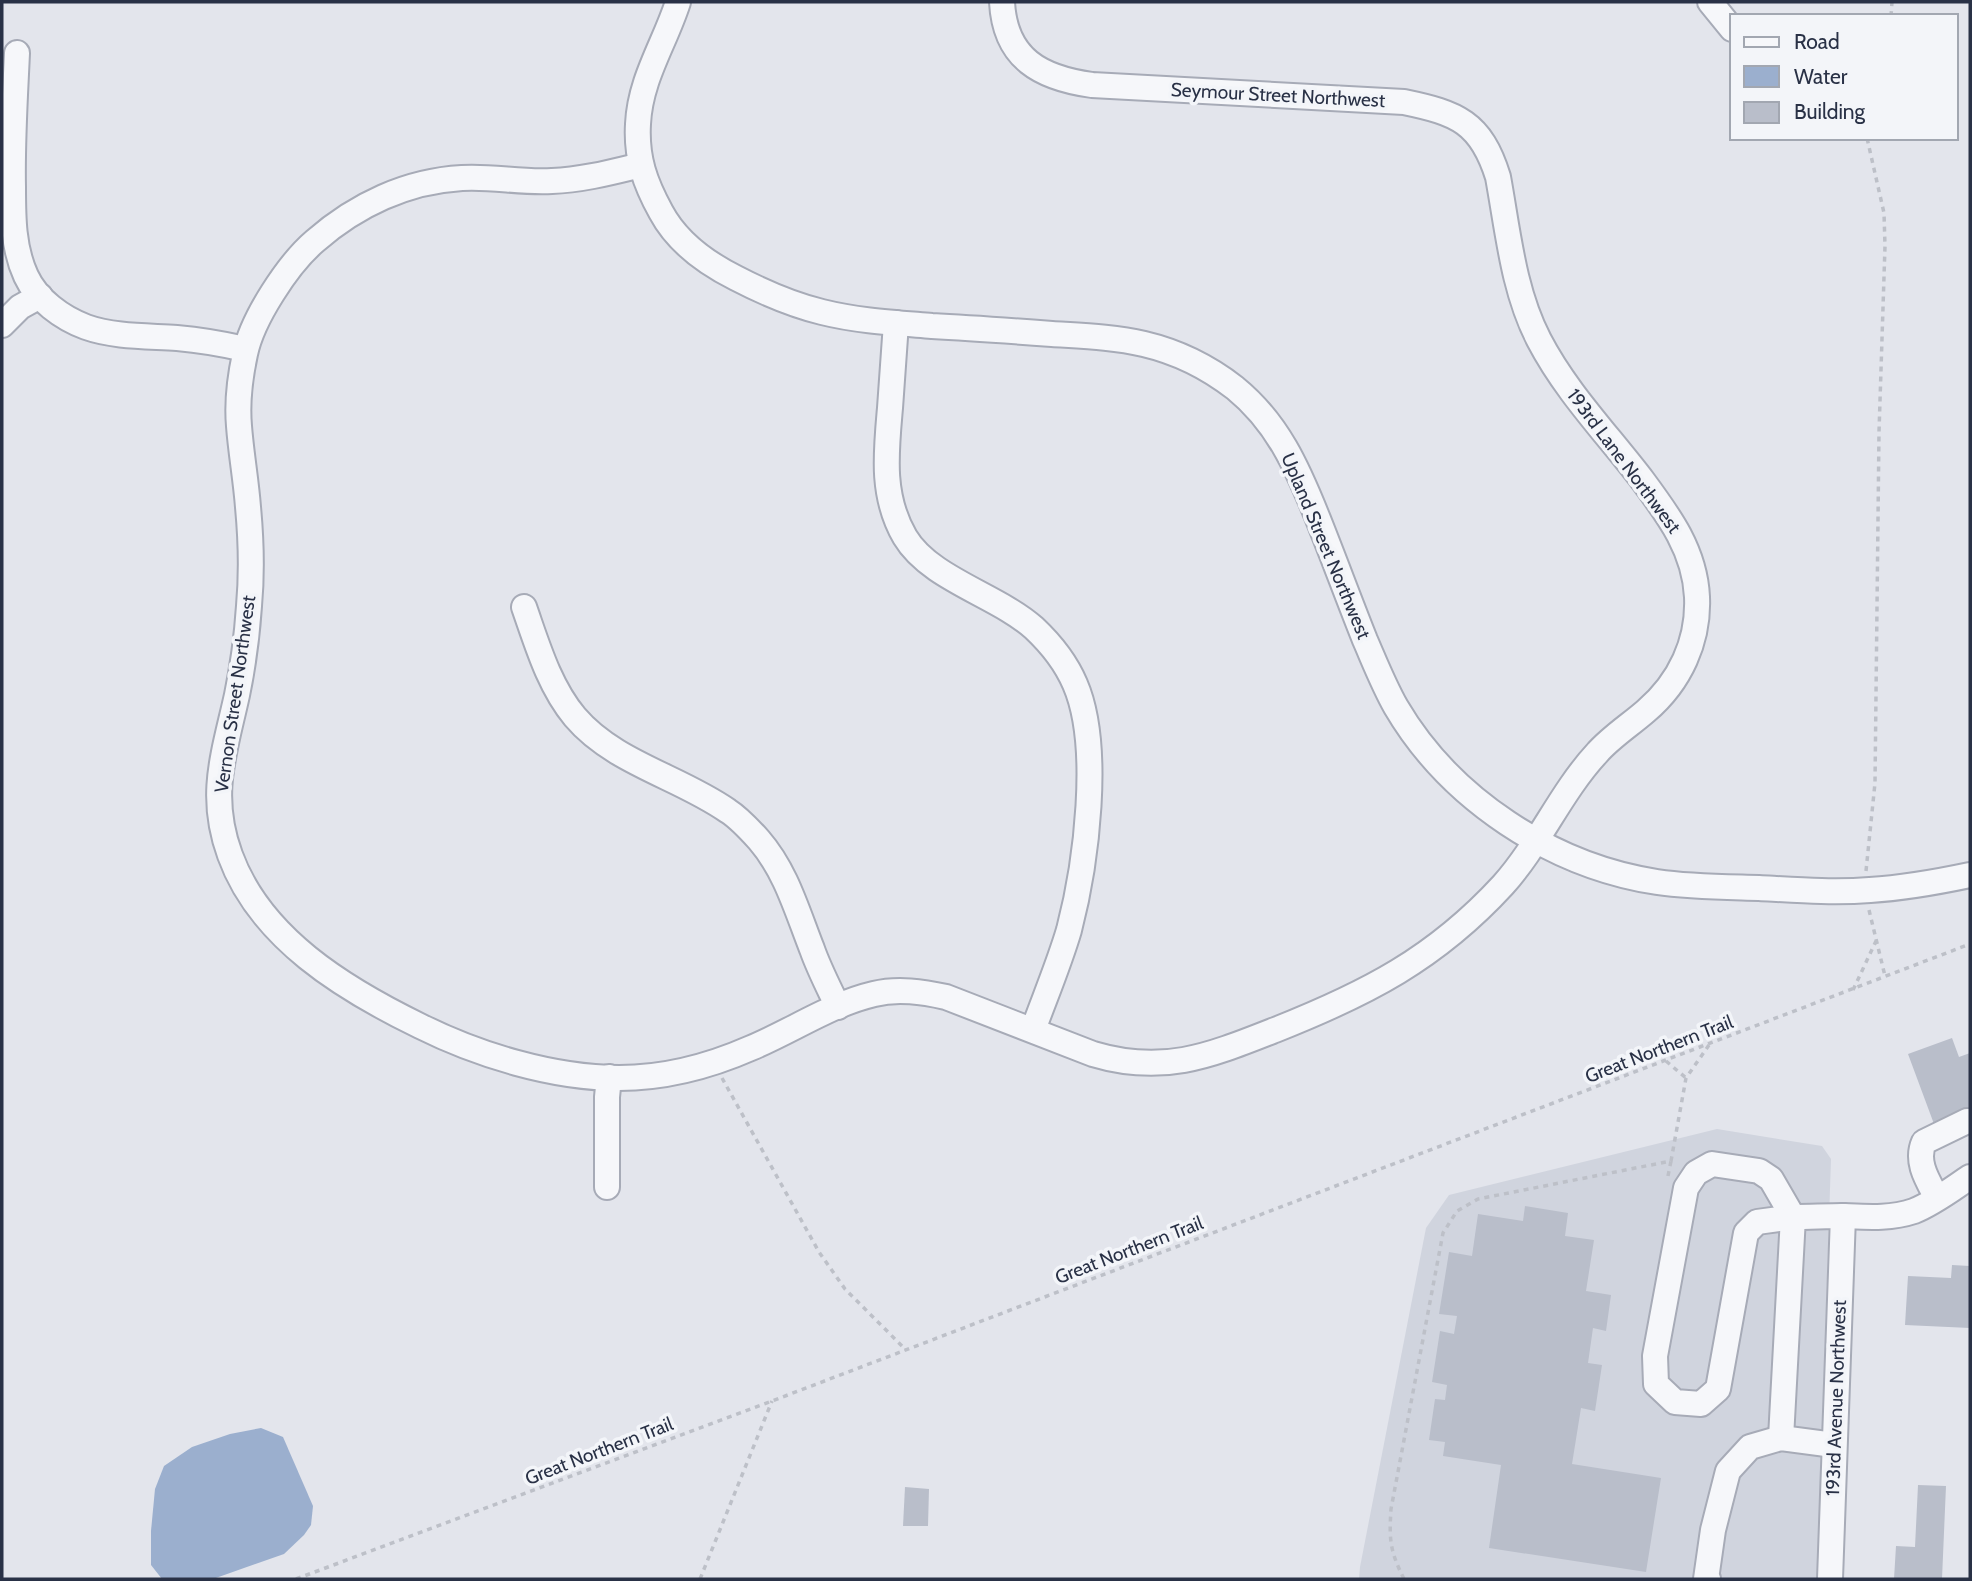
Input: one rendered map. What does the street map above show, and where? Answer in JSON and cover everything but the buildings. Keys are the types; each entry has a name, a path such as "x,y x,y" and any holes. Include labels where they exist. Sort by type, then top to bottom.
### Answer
{"street":[{"name":"Upland Street Northwest","path":"678,2 648,75 638,121 641,165 647,186 666,221 681,240 721,270 768,293 817,311 896,323 1112,338 1141,343 1190,359 1234,388 1270,423 1298,469 1383,682 1414,735 1460,786 1536,842 1578,861 1655,882 1682,885 1869,890 1970,875"},
{"name":"Seymour Street Northwest","path":"1002,2 1005,26 1012,41 1028,61 1055,78 1092,85 1404,102 1453,115 1479,135 1493,162 1510,243"},
{"path":"1710,2 1730,27"},
{"path":"17,53 12,152 13,221 20,261 27,278 40,296 68,318 105,332 180,338 246,349"},
{"name":"Vernon Street Northwest","path":"641,165 576,179 553,181 464,178 442,180 395,192 373,202 331,228 296,259 262,311 246,349 238,422 248,507 249,604 242,668 219,777 219,802 228,851 250,897 266,919 288,940 338,978 410,1020 478,1050 537,1068 565,1073 608,1077 647,1075 699,1067 751,1048 838,1007 875,994 898,991 946,997 1115,1061 1157,1064 1181,1061 1230,1047 1356,996 1403,970 1467,921 1504,883 1536,842"},
{"name":"193rd Lane Northwest","path":"1510,243 1520,291 1539,340 1568,385 1625,456 1676,528 1688,551 1697,596 1693,638 1677,677 1663,695 1597,753 1564,796 1536,842"},
{"path":"2,325 20,307 40,296"},
{"path":"896,323 886,480 890,501 906,539 934,567 1013,612 1034,628 1064,663 1075,684 1084,716 1088,748 1084,851 1069,930 1033,1030"},
{"path":"524,607 554,684 575,717 604,743 730,811 759,840 782,874 812,951 838,1007"},
{"path":"607,1187 608,1077"},
{"path":"1937,1198 1920,1161 1924,1142 1970,1121"},
{"path":"1781,1438 1793,1217 1771,1179 1759,1171 1712,1164 1696,1173 1686,1188 1655,1356 1656,1384 1675,1402 1701,1404 1718,1389 1746,1233 1756,1222 1793,1217 1894,1216 1914,1210 1970,1177"},
{"name":"193rd Avenue Northwest","path":"1830,1579 1843,1216"},
{"path":"1707,1579 1713,1530 1728,1471 1750,1447 1781,1438 1834,1445"}],"path":[{"path":"1867,140 1884,213 1885,246 1879,432 1875,783 1866,870 1869,913 1885,976"},
{"path":"1853,990 1876,941"},
{"name":"Great Northern Trail","path":"296,1579 772,1401 1970,944"},
{"path":"1404,1579 1393,1558 1391,1509 1443,1233 1457,1211 1478,1199 1671,1161 1686,1078 1710,1044"},
{"path":"1666,1061 1686,1078"},
{"path":"713,1062 819,1252 845,1289 906,1350"},
{"path":"700,1579 772,1401"}],"shaded area":[{"path":"1717,1129 1822,1146 1831,1159 1817,1579 1359,1579 1426,1228 1449,1195"}],"water":[{"path":"261,1428 283,1437 313,1506 311,1525 284,1554 213,1579 162,1579 151,1565 151,1531 155,1489 164,1466 192,1447 230,1434"}]}
